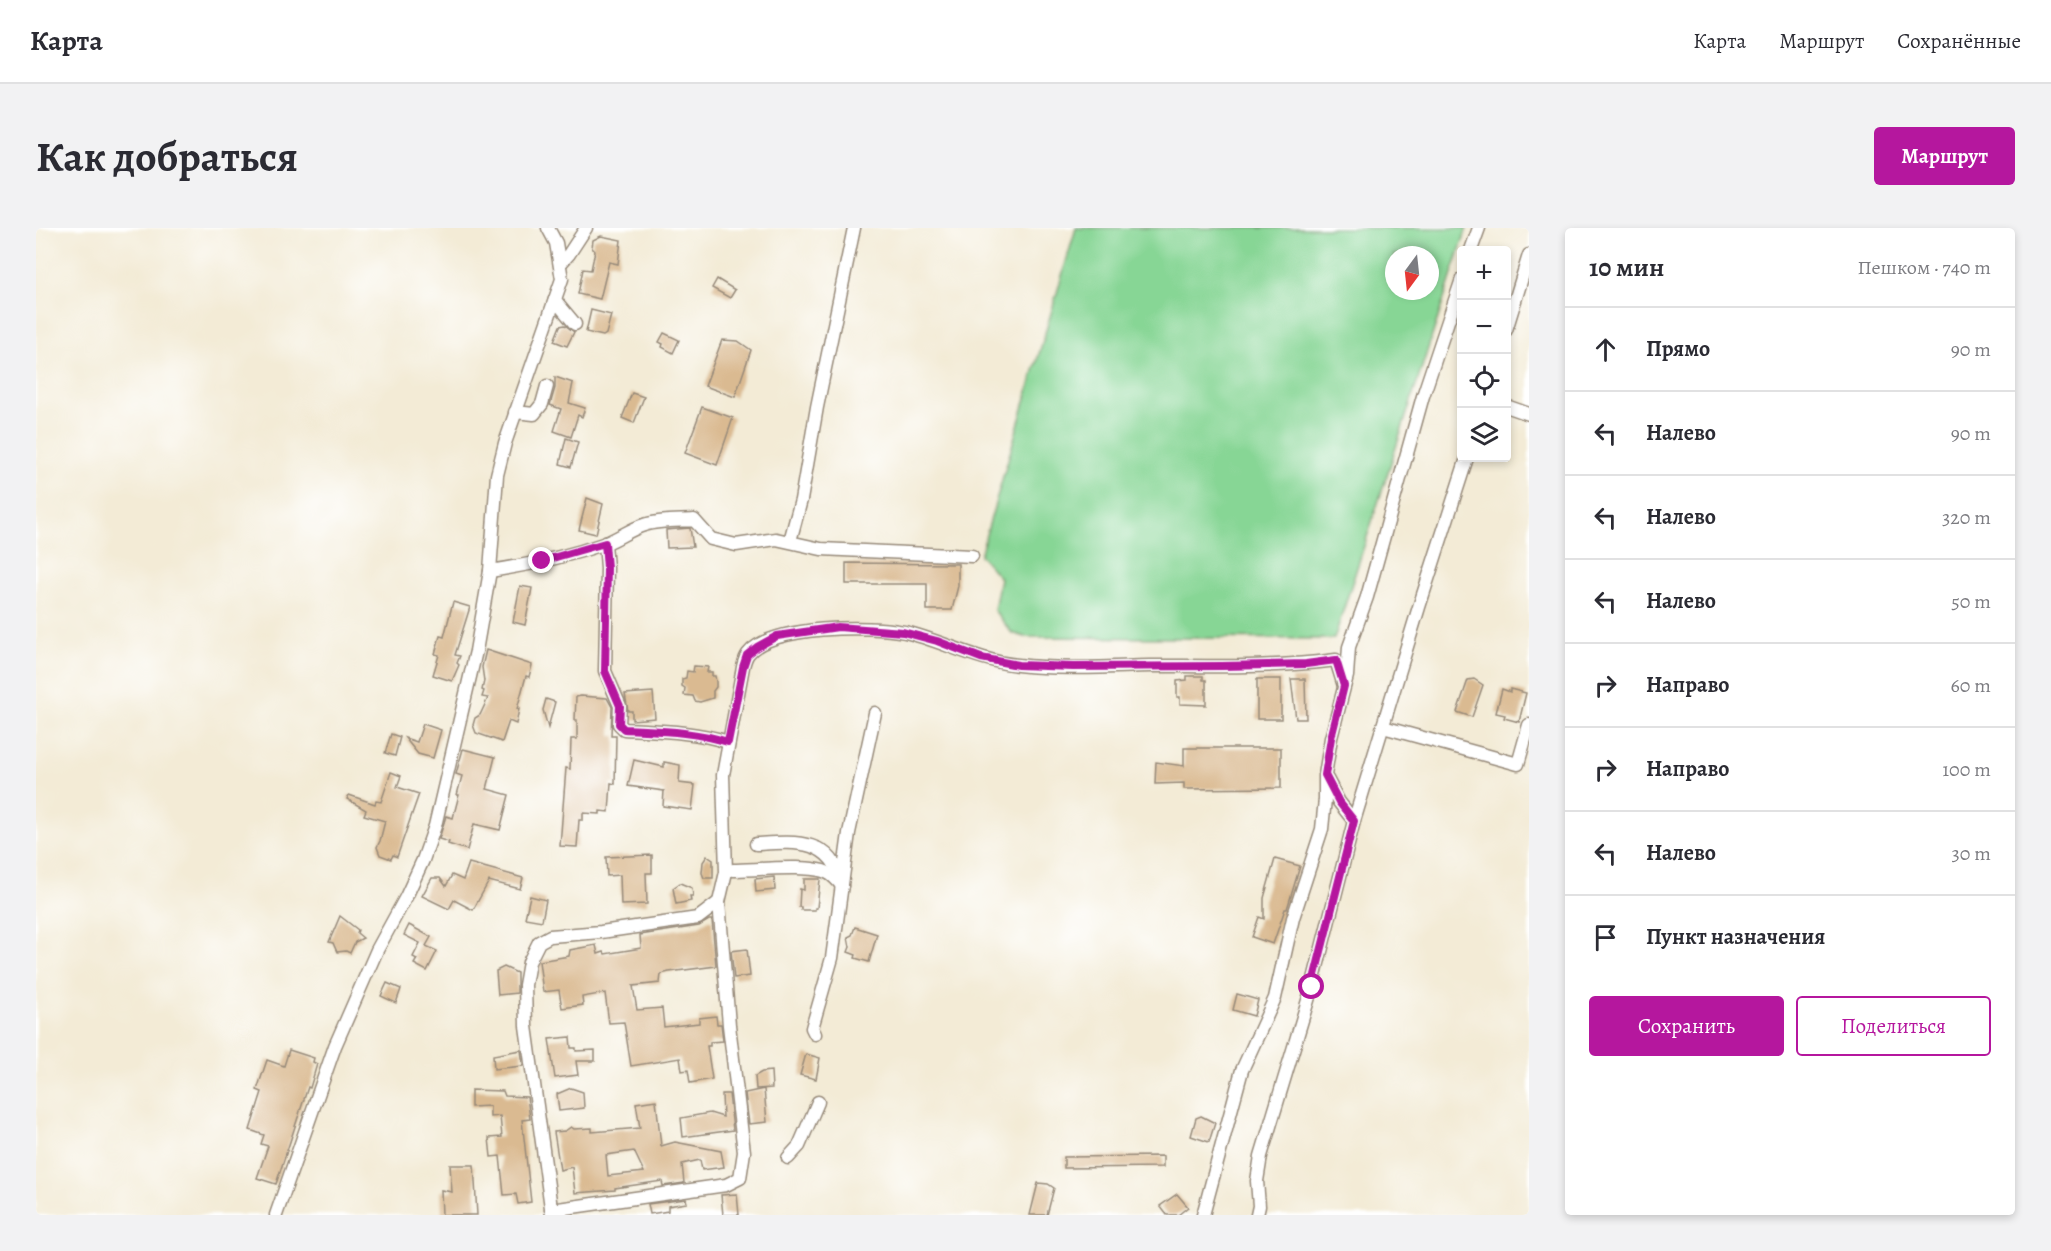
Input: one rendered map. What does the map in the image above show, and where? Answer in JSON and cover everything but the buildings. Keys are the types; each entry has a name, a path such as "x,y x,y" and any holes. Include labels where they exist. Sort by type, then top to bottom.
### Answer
{"street":[{"path":"276,1215 335,1046 377,950 423,860 435,826 476,651 490,571 497,475 515,412 562,279 556,243 548,228"},
{"path":"560,264 586,228"},
{"path":"790,541 801,500 854,228"},
{"path":"1472,246 1479,228"},
{"path":"1511,315 1528,263"},
{"path":"1203,1215 1242,1070 1275,998 1293,918 1322,829 1325,775 1331,738 1344,686 1349,647 1367,597 1423,396 1457,291"},
{"path":"555,300 575,324"},
{"path":"515,412 534,414 542,404 547,386"},
{"path":"1511,408 1529,414"},
{"path":"1257,1215 1259,1206 1257,1181 1261,1156 1312,987 1354,821 1466,462"},
{"path":"490,571 512,569 605,543 643,525 665,521 694,520 711,540 736,545 776,539 821,549 972,556"},
{"path":"605,543 607,568 605,671 620,706 619,724 624,729 684,732 706,735 728,742"},
{"path":"719,902 698,918 602,932 550,936 539,942 529,962 525,985 526,1026 551,1212 726,1185 740,1178 744,1152 729,1025 719,902 726,872 723,775 743,667 747,655 757,647 777,636 838,627 903,632 937,641 981,658 1018,665 1243,666 1306,664 1336,660 1344,686"},
{"path":"815,1034 812,1028 832,958 849,832 875,713"},
{"path":"1383,727 1518,765 1529,725"},
{"path":"1325,775 1339,802 1354,821"},
{"path":"756,844 796,842 815,847 829,855 835,863 842,886"},
{"path":"733,870 809,869 826,872 842,886"},
{"path":"788,1158 799,1146 818,1102"}],"green space":[{"path":"1076,228 1467,228 1461,246 1457,246 1457,259 1334,639 1025,637 1012,633 994,610 1000,578 980,555"}],"route":[{"path":"542,561 605,543 607,602 605,671 620,706 619,724 624,729 684,732 706,735 728,742 747,655 777,636 838,627 903,632 937,641 981,658 1018,665 1222,666 1306,664 1336,660 1344,686 1331,738 1325,775 1339,802 1354,821 1312,987"}]}
